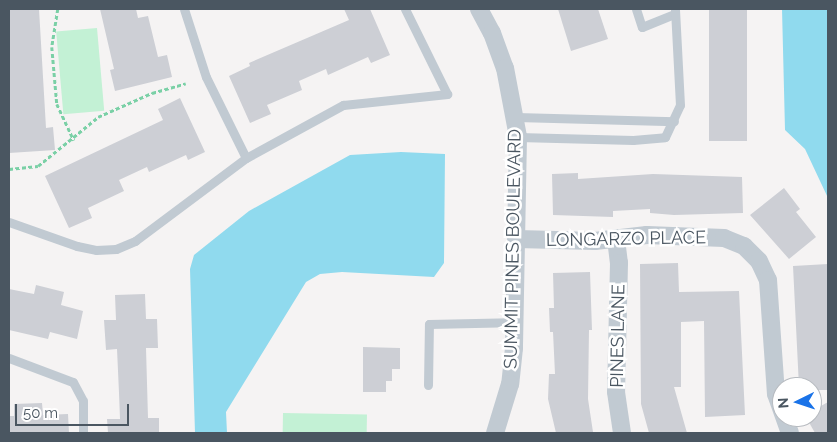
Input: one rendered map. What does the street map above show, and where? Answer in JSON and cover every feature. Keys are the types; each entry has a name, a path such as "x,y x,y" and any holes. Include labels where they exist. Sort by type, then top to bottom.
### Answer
{"street":[{"name":"SUMMIT PINES BOULEVARD","path":"479,9 492,33 505,68 516,117 518,137 515,322 510,384 495,433"},
{"name":"LONGARZO PLACE","path":"517,239 616,239 647,235 724,238 752,252 768,280 776,394 790,433"},
{"name":"PINES LANE","path":"616,239 619,263 616,392 622,433"}],"lane":[{"path":"184,9 206,77 246,158"},
{"path":"9,222 77,246 96,250 116,249 135,241 246,158 343,105 447,94 405,9"},
{"path":"518,137 649,140 664,137 674,121 680,105 675,11 642,27 636,9"},
{"path":"516,117 674,121"},
{"path":"428,384 429,324 515,322"},
{"path":"9,358 73,382 82,401 83,433"}],"path":[{"path":"58,9 52,47 57,104 74,140"},
{"path":"9,169 38,166 74,140 98,117 152,93 186,83"}],"green space":[{"path":"97,28 104,111 63,114 56,32"},
{"path":"283,413 367,414 367,433 283,433"}],"water":[{"path":"782,9 828,9 828,198 805,149 785,130"},
{"path":"401,152 445,154 444,263 434,277 342,272 320,274 306,282 226,412 227,433 195,433 190,269 194,255 249,211 350,155"}],"building":[{"path":"9,9 39,9 46,128 53,127 55,150 9,153"},
{"path":"100,9 136,9 138,18 148,16 158,57 167,55 172,77 115,91 110,70 114,69"},
{"path":"344,9 370,9 390,55 371,63 368,57 328,75 326,69 299,81 302,90 267,105 271,114 250,123 229,76 250,66 249,63 349,20"},
{"path":"558,9 598,9 608,39 571,51"},
{"path":"709,9 747,9 747,141 709,141"},
{"path":"180,98 205,152 188,160 186,155 149,172 147,167 119,180 124,191 88,208 92,218 69,228 45,176 163,120 158,109"},
{"path":"578,173 578,179 653,174 742,177 743,213 674,215 650,213 650,209 613,211 613,217 553,215 552,174"},
{"path":"784,188 800,209 796,212 816,237 789,259 750,215"},
{"path":"678,263 679,292 739,291 745,415 705,417 704,321 681,322 681,387 674,387 687,433 649,433 641,404 640,264"},
{"path":"828,264 828,390 822,390 822,377 799,377 793,266"},
{"path":"590,272 592,330 589,330 588,399 593,432 556,433 548,399 549,374 555,374 553,332 550,332 549,308 554,308 553,273"},
{"path":"36,285 64,292 61,305 83,311 77,339 50,332 48,339 9,330 9,289 34,294"},
{"path":"145,294 146,319 157,319 158,348 146,348 148,418 159,418 159,433 108,433 107,419 120,419 117,349 106,350 104,320 116,320 115,295"},
{"path":"363,347 400,348 400,369 392,369 392,381 386,381 386,392 363,392"},
{"path":"828,402 828,433 815,433 812,427 822,427 822,405"},
{"path":"42,403 43,415 68,414 69,433 9,433 9,416 14,416 14,404"}]}
